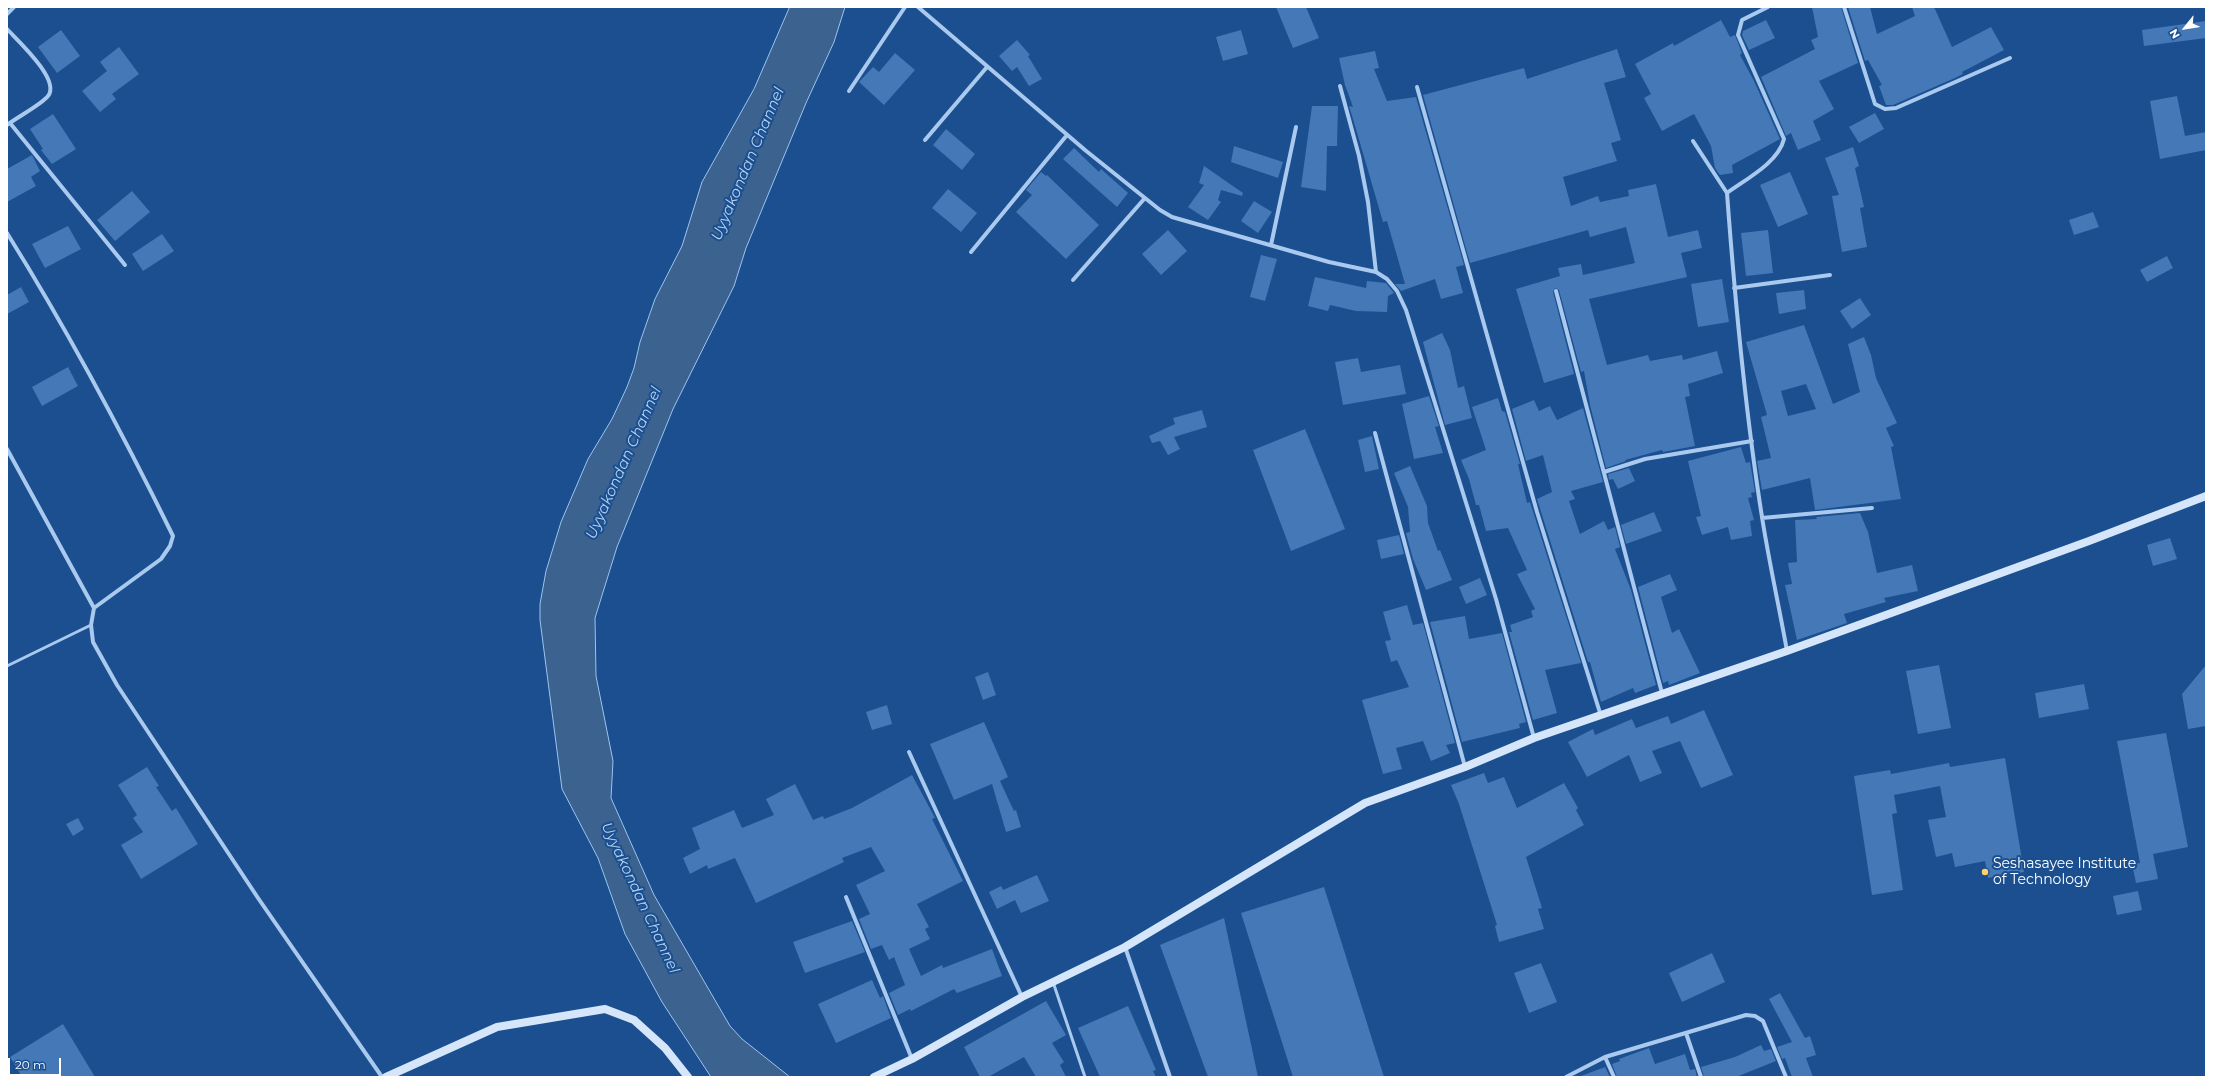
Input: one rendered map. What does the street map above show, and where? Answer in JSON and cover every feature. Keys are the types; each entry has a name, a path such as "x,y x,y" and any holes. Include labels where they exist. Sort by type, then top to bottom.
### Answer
{"street":[{"path":"7,14 14,7"},
{"path":"849,90 905,7"},
{"path":"918,7 1067,135 1145,198 1172,217 1271,245 1376,272 1387,279 1397,291 1406,310 1496,599 1534,738"},
{"path":"1728,193 1769,162 1782,149 1784,139 1738,35 1742,20 1768,7"},
{"path":"1844,7 1875,104 1885,109 1896,108 2010,58"},
{"path":"7,29 47,74 51,85 48,96 8,124 125,265"},
{"path":"925,140 987,66"},
{"path":"1340,86 1368,202 1376,272"},
{"path":"1418,87 1537,512 1601,716"},
{"path":"1271,245 1296,127"},
{"path":"971,252 1067,135"},
{"path":"1693,141 1728,193 1734,288 1752,441 1762,518 1787,651"},
{"path":"1073,280 1145,198"},
{"path":"7,233 57,313 144,476 173,536 170,546 161,559 94,608 90,625 93,642 117,685 258,898 382,1077"},
{"path":"1734,288 1830,275"},
{"path":"1556,291 1662,693"},
{"path":"1376,433 1465,767"},
{"path":"1604,472 1645,459 1752,441"},
{"path":"7,449 94,608"},
{"path":"874,1077 912,1059 1022,997 1125,947 1365,804 1465,767 1534,738 1787,651 2089,541 2206,496"},
{"path":"1762,518 1872,508"},
{"path":"909,752 1022,997"},
{"path":"846,897 912,1059"},
{"path":"1125,947 1170,1077"},
{"path":"386,1077 497,1027 605,1009 634,1020 665,1048 688,1077"},
{"path":"1566,1077 1605,1057 1746,1015 1755,1016 1763,1021 1786,1077"},
{"path":"1686,1033 1702,1077"},
{"path":"1605,1057 1614,1077"}],"lane":[{"path":"7,666 90,625"},
{"path":"1054,982 1085,1077"}],"water":[{"name":"Uyyakondan Channel","path":"790,7 845,7 834,42 806,103 746,248 734,286 673,409 617,547 595,618 596,676 613,761 611,798 654,895 730,1026 742,1039 790,1077 711,1077 662,1002 625,934 598,858 562,789 540,620 540,604 546,571 561,522 588,459 612,419 627,387 634,368 640,342 655,299 682,246 702,182 754,89"}],"building":[{"path":"1276,7 1306,7 1319,38 1293,48"},
{"path":"1812,7 1841,7 1858,63 1819,81 1834,109 1813,121 1821,140 1798,150 1791,133 1786,136 1761,77 1815,49 1811,40 1818,37"},
{"path":"1848,7 1870,7 1877,34 1915,16 1912,7 1934,7 1952,47 1991,27 2004,50 1962,72 1963,74 1955,78 1893,105 1886,105 1879,86 1882,85 1868,60 1865,61"},
{"path":"1721,20 1730,37 1735,35 1742,53 1740,55 1754,81 1780,139 1732,165 1733,173 1720,175 1715,168 1711,146 1694,114 1662,131 1644,98 1651,94 1635,64 1673,43 1674,46"},
{"path":"1766,20 1775,38 1749,50 1742,35 1743,31"},
{"path":"2206,21 2206,38 2144,46 2142,30"},
{"path":"61,30 80,56 57,73 38,47"},
{"path":"1241,30 1248,54 1223,61 1216,37"},
{"path":"1017,40 1030,55 1028,56 1042,79 1029,86 1017,67 1012,71 999,56"},
{"path":"119,47 139,74 112,94 116,99 100,112 82,91 107,71 100,62"},
{"path":"1617,49 1626,77 1604,83 1621,140 1611,143 1617,161 1563,177 1571,206 1598,196 1600,202 1629,196 1628,190 1656,184 1668,237 1698,230 1702,248 1681,253 1687,277 1589,299 1607,365 1648,355 1650,361 1682,355 1683,360 1717,351 1723,373 1688,384 1690,396 1685,397 1695,446 1663,452 1662,450 1625,460 1626,461 1606,468 1590,405 1584,371 1581,372 1559,290 1555,288 1553,292 1574,374 1544,383 1516,289 1560,276 1558,268 1581,264 1583,275 1635,263 1626,227 1590,237 1588,230 1470,263 1423,95 1524,68 1527,79"},
{"path":"1375,51 1379,68 1374,69 1387,101 1416,97 1464,265 1456,267 1463,293 1441,299 1435,279 1401,291 1395,284 1405,284 1387,221 1383,222 1349,106 1353,107 1345,85 1339,58"},
{"path":"895,53 915,70 884,105 859,82 873,67 879,72"},
{"path":"2177,96 2185,136 2206,132 2206,150 2160,159 2150,101"},
{"path":"1312,106 1338,106 1337,146 1327,146 1326,191 1301,187"},
{"path":"1875,113 1884,129 1859,143 1849,127"},
{"path":"53,114 76,149 52,164 41,150 43,149 30,129"},
{"path":"946,129 975,154 962,170 933,145"},
{"path":"1234,146 1283,162 1278,178 1231,162"},
{"path":"1853,147 1859,166 1855,168 1864,207 1860,208 1867,247 1842,252 1832,196 1839,195 1825,158"},
{"path":"1074,148 1099,172 1101,169 1128,193 1117,207 1063,159"},
{"path":"32,155 40,171 31,177 36,186 7,202 7,169"},
{"path":"1204,166 1243,193 1242,196 1221,190 1218,200 1221,202 1208,220 1188,207 1204,185 1199,183"},
{"path":"1041,172 1046,176 1047,175 1099,225 1066,259 1016,212 1032,195 1026,190"},
{"path":"1790,172 1808,214 1778,227 1760,185"},
{"path":"948,189 977,213 961,232 932,208"},
{"path":"132,191 150,212 115,241 97,220"},
{"path":"1254,201 1272,212 1258,233 1241,221"},
{"path":"2093,212 2099,227 2074,235 2069,220"},
{"path":"68,226 81,249 45,268 32,244"},
{"path":"1168,230 1187,251 1161,275 1142,254"},
{"path":"1768,230 1773,273 1746,276 1741,233"},
{"path":"162,234 174,251 143,271 132,254"},
{"path":"1261,255 1277,259 1265,301 1250,297"},
{"path":"2167,256 2173,268 2147,282 2140,270"},
{"path":"1315,277 1366,288 1367,281 1386,283 1394,293 1388,296 1387,312 1356,311 1330,305 1328,311 1308,306"},
{"path":"1722,279 1729,322 1698,327 1691,284"},
{"path":"21,287 29,302 7,314 7,295"},
{"path":"1804,290 1806,309 1779,314 1776,293"},
{"path":"1860,298 1871,315 1852,329 1840,311"},
{"path":"1804,325 1833,404 1860,392 1848,344 1864,337 1871,355 1876,378 1897,423 1886,428 1894,446 1891,447 1901,499 1815,510 1810,478 1762,490 1757,461 1771,458 1761,417 1767,415 1746,342","holes":["1806,384 1816,409 1788,416 1781,391"]},
{"path":"1442,333 1450,350 1458,388 1464,386 1472,418 1445,425 1423,342"},
{"path":"1358,358 1361,372 1400,365 1406,394 1343,405 1335,362"},
{"path":"68,367 78,386 42,406 32,387"},
{"path":"1429,396 1439,426 1435,427 1443,453 1414,459 1402,404"},
{"path":"1498,398 1502,411 1505,412 1520,464 1518,464 1527,503 1530,502 1581,663 1545,670 1557,713 1533,720 1509,632 1512,632 1510,625 1533,617 1531,611 1535,609 1517,574 1527,570 1508,528 1486,531 1479,505 1476,505 1469,479 1461,460 1486,450 1472,407"},
{"path":"1534,400 1539,411 1550,406 1557,420 1583,408 1603,482 1571,491 1575,499 1569,501 1580,534 1604,521 1608,530 1615,527 1620,547 1615,549 1631,590 1656,685 1635,693 1633,688 1601,702 1590,662 1588,662 1537,499 1552,492 1543,455 1526,461 1512,409"},
{"path":"1202,410 1207,427 1174,437 1180,449 1168,455 1160,441 1152,443 1149,436 1175,424 1173,418"},
{"path":"1305,429 1345,529 1291,551 1253,450"},
{"path":"1372,436 1379,469 1365,472 1358,440"},
{"path":"1741,447 1746,463 1750,462 1755,492 1751,493 1752,497 1748,498 1754,520 1750,521 1752,536 1731,540 1728,527 1702,535 1696,517 1701,516 1688,461"},
{"path":"1410,466 1427,506 1428,523 1438,551 1440,550 1452,580 1426,590 1413,559 1406,533 1410,532 1408,507 1394,473"},
{"path":"1629,468 1635,481 1618,489 1613,479 1609,480 1608,474"},
{"path":"1654,512 1662,531 1626,544 1621,525"},
{"path":"1860,513 1868,532 1877,573 1912,565 1918,591 1884,598 1886,602 1844,614 1847,623 1797,640 1785,585 1792,584 1788,563 1797,562 1795,520 1817,519 1816,517"},
{"path":"1399,535 1404,554 1381,559 1377,540"},
{"path":"2170,538 2177,559 2153,566 2147,545"},
{"path":"1670,574 1677,590 1661,597 1672,633 1679,629 1700,673 1669,685 1668,681 1663,683 1638,587"},
{"path":"1480,578 1487,595 1466,604 1459,587"},
{"path":"1407,605 1413,625 1423,623 1455,743 1446,745 1450,753 1431,761 1423,741 1396,748 1402,769 1383,774 1362,700 1409,687 1397,660 1391,662 1385,641 1391,640 1383,612"},
{"path":"1465,616 1469,639 1502,633 1526,722 1519,724 1520,728 1462,742 1430,622"},
{"path":"1939,665 1951,728 1918,734 1906,671"},
{"path":"2206,665 2206,726 2188,729 2182,694"},
{"path":"988,672 996,695 983,700 975,677"},
{"path":"2084,684 2089,709 2039,718 2035,693"},
{"path":"887,705 892,724 872,730 866,712"},
{"path":"1704,710 1733,775 1701,788 1680,741 1652,751 1662,773 1640,782 1629,755 1587,777 1568,742 1593,729 1595,735 1632,719 1636,728 1668,716 1671,724"},
{"path":"984,722 1008,777 1000,781 1014,811 1016,810 1021,827 1006,832 992,784 954,800 930,744"},
{"path":"2166,733 2188,847 2153,854 2158,879 2136,883 2132,864 2140,863 2117,741"},
{"path":"2005,758 2024,872 1988,878 1985,861 1955,867 1952,853 1936,857 1928,820 1946,817 1940,786 1894,795 1897,813 1892,814 1903,890 1872,895 1854,776 1890,770 1891,774 1949,763 1950,767"},
{"path":"147,767 159,786 156,787 172,811 176,808 198,844 141,879 121,845 143,832 133,818 137,815 118,785"},
{"path":"1484,773 1488,783 1504,777 1517,808 1564,783 1578,808 1576,810 1584,825 1526,857 1542,908 1538,909 1544,929 1499,942 1495,926 1497,925 1459,804 1451,785"},
{"path":"912,775 935,818 932,819 963,881 917,904 929,927 925,929 930,939 909,949 921,976 942,965 943,968 992,949 1002,976 957,993 954,989 911,1011 910,1009 898,1015 889,993 905,985 894,957 889,960 882,945 871,949 859,919 870,914 856,885 885,871 871,847 842,858 844,862 756,903 735,858 708,869 707,865 690,874 683,858 700,849 692,828 734,810 742,828 774,815 766,799 795,784 813,820 823,816 824,819 852,808"},
{"path":"78,818 84,829 73,836 66,824"},
{"path":"1037,875 1049,901 1021,913 1015,900 997,909 989,892 1001,886 1003,890"},
{"path":"1324,887 1384,1077 1293,1077 1241,913"},
{"path":"2138,891 2142,910 2117,915 2113,896"},
{"path":"1224,918 1258,1077 1208,1077 1160,945"},
{"path":"852,921 865,952 805,973 793,942"},
{"path":"1712,953 1725,982 1682,1002 1669,973"},
{"path":"1541,963 1557,1002 1529,1013 1514,973"},
{"path":"872,980 880,998 883,996 891,1018 836,1043 818,1004"},
{"path":"1780,993 1805,1038 1810,1036 1816,1055 1806,1058 1813,1077 1792,1077 1785,1058 1782,1059 1777,1047 1792,1042 1769,999"},
{"path":"1046,1001 1066,1035 1052,1043 1064,1062 1060,1065 1066,1077 1036,1077 1024,1057 988,1077 980,1077 964,1047"},
{"path":"1128,1006 1156,1070 1153,1071 1156,1077 1100,1077 1078,1028"},
{"path":"63,1024 95,1077 22,1077 10,1057"},
{"path":"1761,1045 1764,1051 1771,1049 1776,1061 1736,1077 1704,1077 1701,1067 1735,1057"},
{"path":"1649,1048 1655,1064 1685,1054 1690,1070 1695,1069 1697,1077 1617,1077 1612,1064 1620,1061 1619,1059"},
{"path":"1605,1067 1610,1077 1581,1076"}],"place":[{"name":"Seshasayee Institute of Technology","path":"1985,872"}]}
